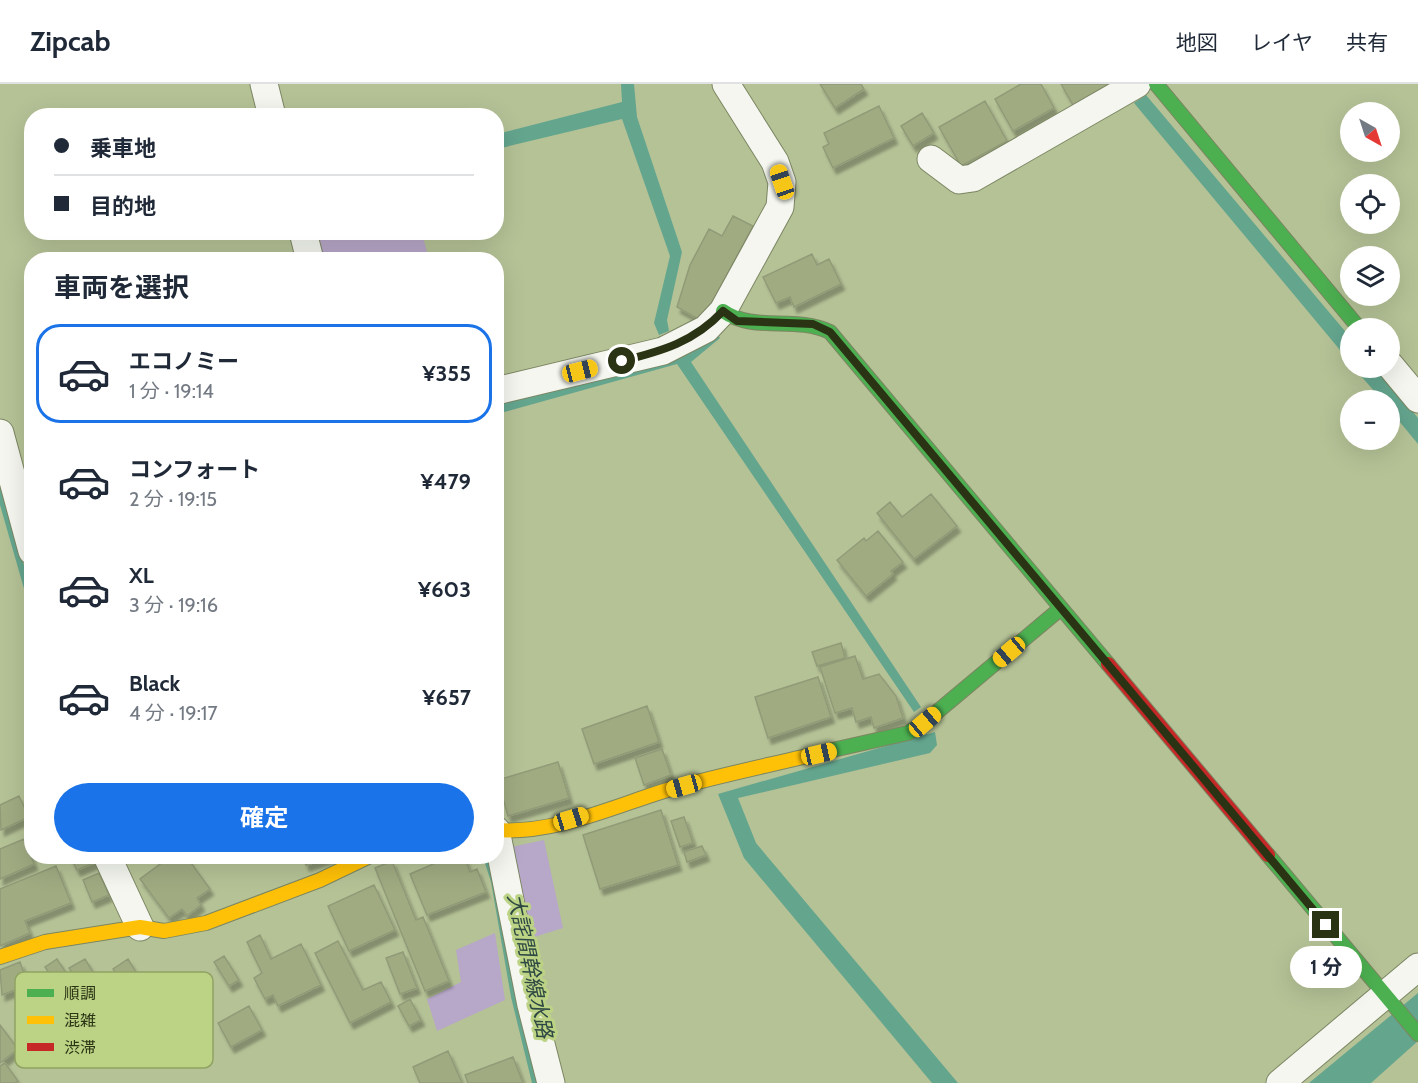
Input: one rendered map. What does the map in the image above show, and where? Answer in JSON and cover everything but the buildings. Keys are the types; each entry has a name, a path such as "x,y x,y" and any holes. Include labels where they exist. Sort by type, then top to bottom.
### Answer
{"street":[{"path":"264,84 270,108"},
{"path":"504,389 663,351 706,329 723,311 780,207 782,182 775,162 726,84"},
{"path":"931,159 959,180 973,178 1137,84"},
{"path":"1156,84 1351,318"},
{"path":"723,311 737,321 813,324 830,332 1418,1035"},
{"path":"1400,377 1418,399"},
{"path":"0,433 24,522"},
{"path":"504,832 511,833 551,824 684,786 908,733 925,722 1060,609"},
{"path":"111,864 140,927"},
{"path":"0,957 45,942 140,927 164,932 206,923 320,880 353,864"},
{"path":"504,864 531,1005 551,1083"},
{"path":"1280,1083 1389,999 1418,967"}],"shaded area":[{"path":"621,84 634,84 637,117 682,252 667,320 669,331 659,335 654,323 670,256 622,119 504,147 504,132 622,102"},
{"path":"1146,95 1340,325 1340,350 1134,103"},
{"path":"315,240 424,240 427,252 318,252"},
{"path":"717,334 720,338 691,362 921,707 914,712 677,364 504,412 504,402"},
{"path":"1363,378 1384,378 1394,390 1373,390"},
{"path":"1400,397 1418,418 1418,444 1400,422"},
{"path":"0,478 24,565 24,589 0,505"},
{"path":"935,732 937,745 930,753 738,798 756,843 958,1083 932,1083 744,858 718,794"},
{"path":"544,840 563,928 528,939 511,847"},
{"path":"485,864 494,864 541,1083 532,1083 511,997 491,882"},
{"path":"495,933 505,1000 437,1031 427,999 461,982 456,950"},
{"path":"1418,993 1418,1041 1371,1083 1309,1083"}],"traffic: fast":[{"path":"1156,84 1351,318"},
{"path":"723,311 735,318 748,321 803,325 830,332 1108,664"},
{"path":"828,751 908,733 925,722 1060,609"},
{"path":"1268,855 1418,1034"}],"traffic: slow":[{"path":"504,830 562,824 667,790 828,751"},
{"path":"0,957 45,942 140,927 164,931 206,923 320,880 353,864"}],"traffic: jam":[{"path":"1108,664 1268,855"}],"route":[{"path":"622,361 663,351 706,329 723,311 737,321 813,324 830,332 1326,925"}],"water label":[{"name":"大詫間幹線水路","path":"530,966"}]}
